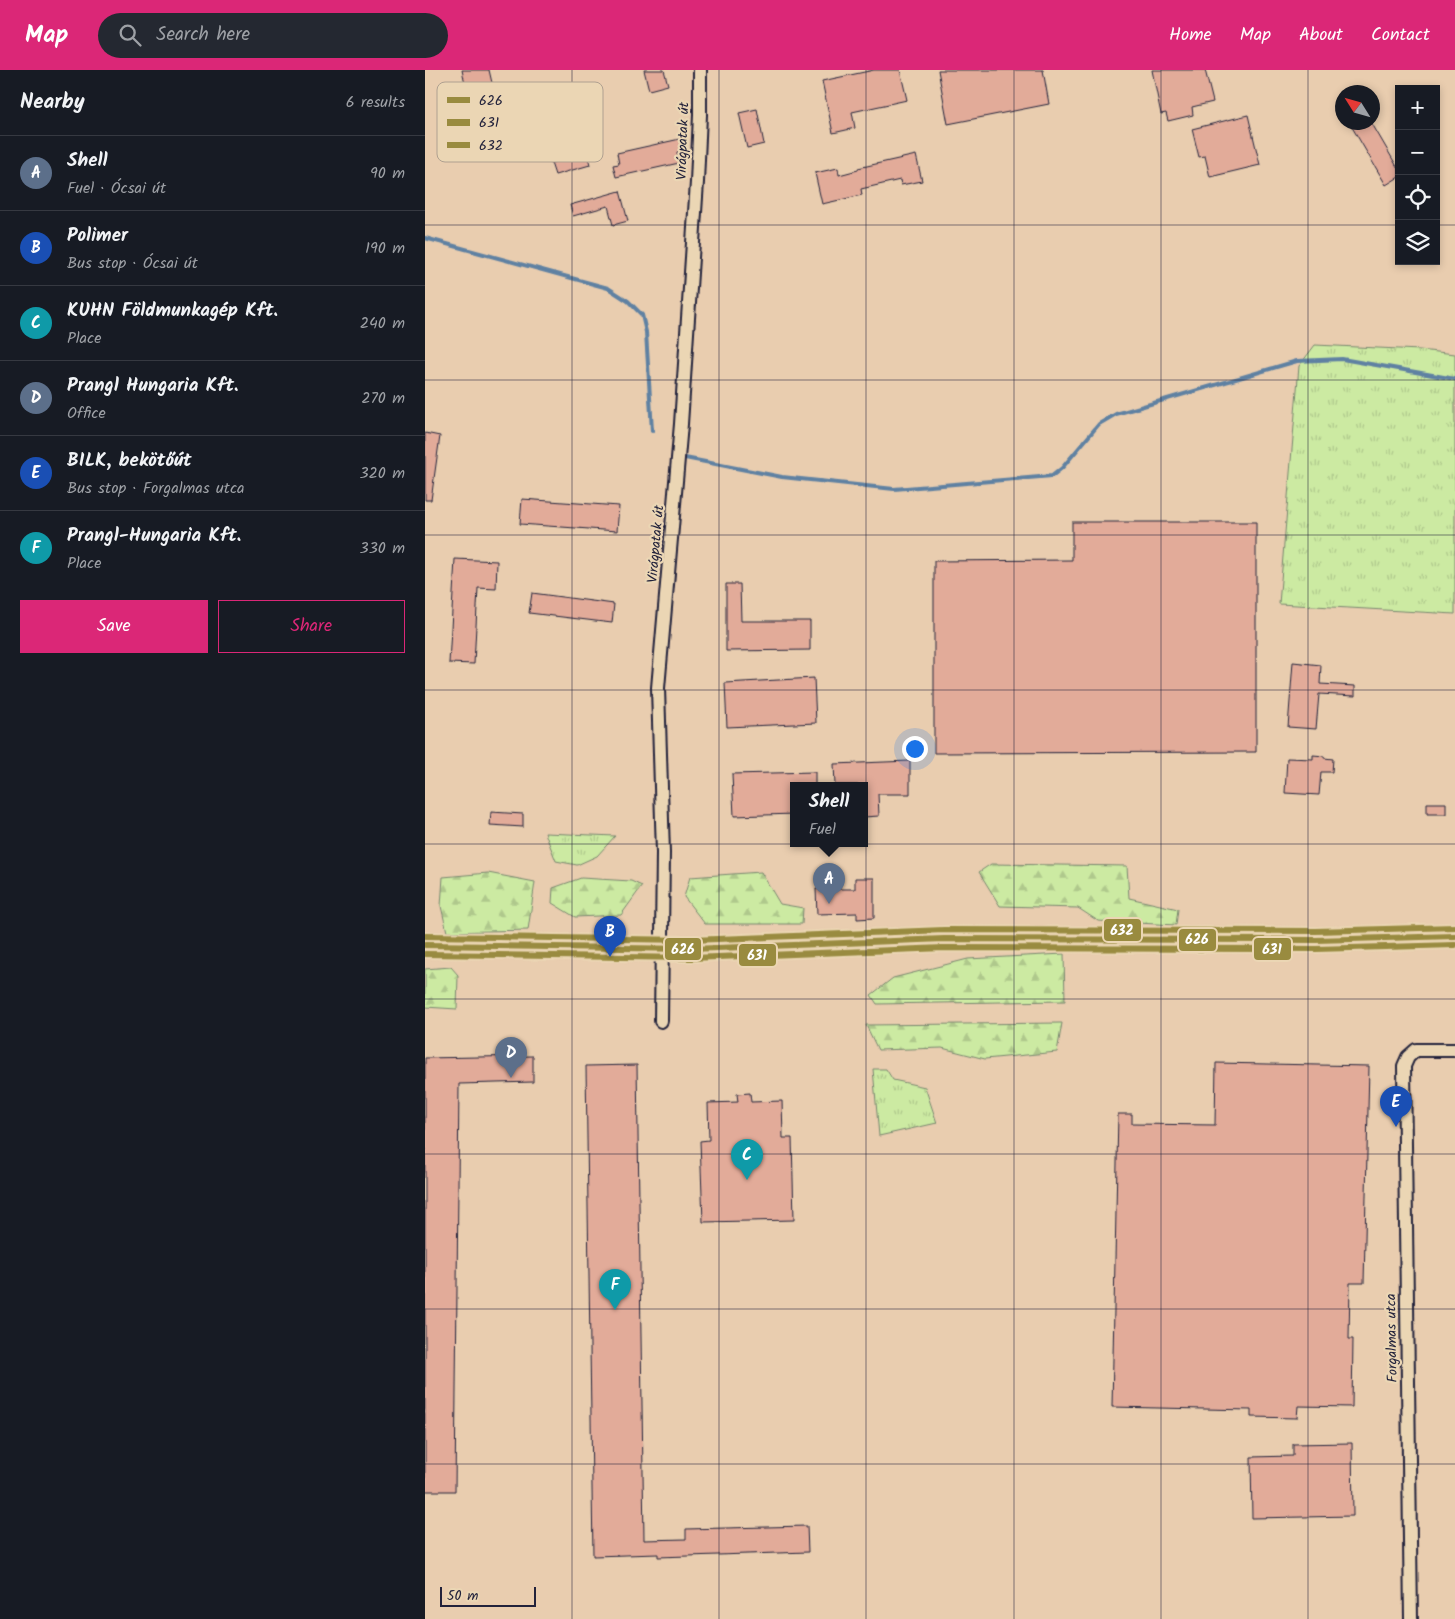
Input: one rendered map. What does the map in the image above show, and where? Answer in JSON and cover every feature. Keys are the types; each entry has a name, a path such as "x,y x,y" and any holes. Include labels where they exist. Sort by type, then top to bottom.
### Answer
{"main road":[{"path":"425,945 691,949 944,939 1316,940 1455,936"}],"street":[{"name":"Virágpatak út","path":"661,1020 663,853 658,688 681,431 701,115 700,70"},
{"name":"Forgalmas utca","path":"1411,1619 1404,1066 1408,1057 1416,1050 1455,1050"}],"green space":[{"path":"1315,345 1420,350 1455,354 1455,614 1279,604 1299,366"},
{"path":"545,833 615,836 597,856 577,865 556,861"},
{"path":"991,864 1127,866 1129,898 1178,909 1176,925 1098,921 1078,908 1000,906 979,872"},
{"path":"761,872 780,904 803,908 802,924 705,924 684,897 690,877"},
{"path":"488,873 535,882 528,930 447,932 441,906 443,877"},
{"path":"581,878 631,881 642,886 621,915 575,917 552,903 553,888"},
{"path":"1064,954 1065,1001 877,1004 871,995 893,978 968,959"},
{"path":"451,967 458,975 457,1009 425,1007 425,969"},
{"path":"1062,1023 1057,1052 985,1059 942,1048 878,1050 866,1025"},
{"path":"873,1069 886,1069 893,1080 925,1087 937,1123 879,1136"}],"building":[{"path":"462,70 489,70 492,82 465,82"},
{"path":"644,70 664,70 668,85 649,90"},
{"path":"874,70 900,70 907,100 852,112 855,128 833,133 822,81"},
{"path":"938,70 1043,70 1049,104 948,124"},
{"path":"1152,70 1205,70 1213,102 1192,107 1193,115 1168,121 1166,113 1161,114"},
{"path":"757,109 764,144 747,148 739,113"},
{"path":"1248,115 1260,165 1210,177 1205,156 1199,157 1192,129"},
{"path":"1354,130 1376,130 1395,163 1395,179 1386,185"},
{"path":"680,139 683,151 677,152 679,163 616,177 613,165 619,164 617,153"},
{"path":"916,155 922,181 901,185 900,180 861,189 862,195 822,204 815,173 838,168 839,175 858,170 858,168"},
{"path":"589,162 590,165 555,175 551,163"},
{"path":"620,191 628,221 613,225 608,206 573,216 570,205"},
{"path":"425,433 440,436 431,500 425,500"},
{"path":"522,499 619,506 617,531 520,524"},
{"path":"1072,522 1256,522 1256,752 934,753 934,561 1072,560"},
{"path":"455,559 497,561 496,589 478,588 474,664 449,663"},
{"path":"726,584 740,584 741,621 810,621 810,650 726,651"},
{"path":"532,593 614,604 612,623 529,613"},
{"path":"1293,662 1321,665 1320,684 1355,686 1355,696 1319,694 1316,729 1288,727"},
{"path":"814,678 816,723 727,727 725,683"},
{"path":"1313,755 1333,759 1332,772 1321,772 1319,795 1285,793 1287,758 1313,759"},
{"path":"910,761 910,794 878,794 879,816 868,817 868,782 835,782 834,764"},
{"path":"815,772 815,782 790,782 790,814 734,816 732,774"},
{"path":"1427,803 1446,803 1446,814 1427,814"},
{"path":"491,812 523,814 523,827 490,825"},
{"path":"855,878 874,878 874,918 857,919 857,913 817,914 816,889 855,889"},
{"path":"533,1056 533,1082 459,1084 455,1491 425,1491 425,1058"},
{"path":"1216,1063 1369,1066 1364,1283 1350,1283 1349,1339 1353,1339 1352,1407 1298,1406 1297,1418 1251,1417 1251,1410 1112,1407 1118,1114 1132,1114 1132,1124 1215,1125"},
{"path":"637,1065 644,1540 686,1539 686,1529 807,1526 808,1552 658,1557 658,1554 593,1556 586,1066"},
{"path":"750,1093 751,1102 782,1101 783,1138 792,1138 794,1220 703,1222 700,1141 709,1140 708,1103 738,1102 737,1094"},
{"path":"1352,1443 1353,1516 1252,1518 1251,1457 1293,1456 1293,1444"}],"waterway":[{"path":"425,238 608,288 628,301 642,315 646,332 652,431"},
{"path":"685,458 782,477 894,489 1052,476 1062,468 1099,424 1116,414 1297,361 1342,359 1455,379"}],"transit line":[{"name":"632","path":"425,936 691,940 944,930 1316,931 1455,927"},
{"name":"626","path":"425,945 691,949 944,939 1316,940 1455,936"},
{"name":"631","path":"425,954 691,958 944,948 1316,949 1455,945"}],"place":[{"name":"Shell","path":"829,904"},
{"name":"Polimer","path":"610,957"},
{"name":"Prangl Hungaria Kft.","path":"511,1078"},
{"name":"BILK, bekötőút","path":"1396,1127"},
{"name":"KUHN Földmunkagép Kft.","path":"747,1180"},
{"name":"Prangl-Hungaria Kft.","path":"615,1310"}]}
